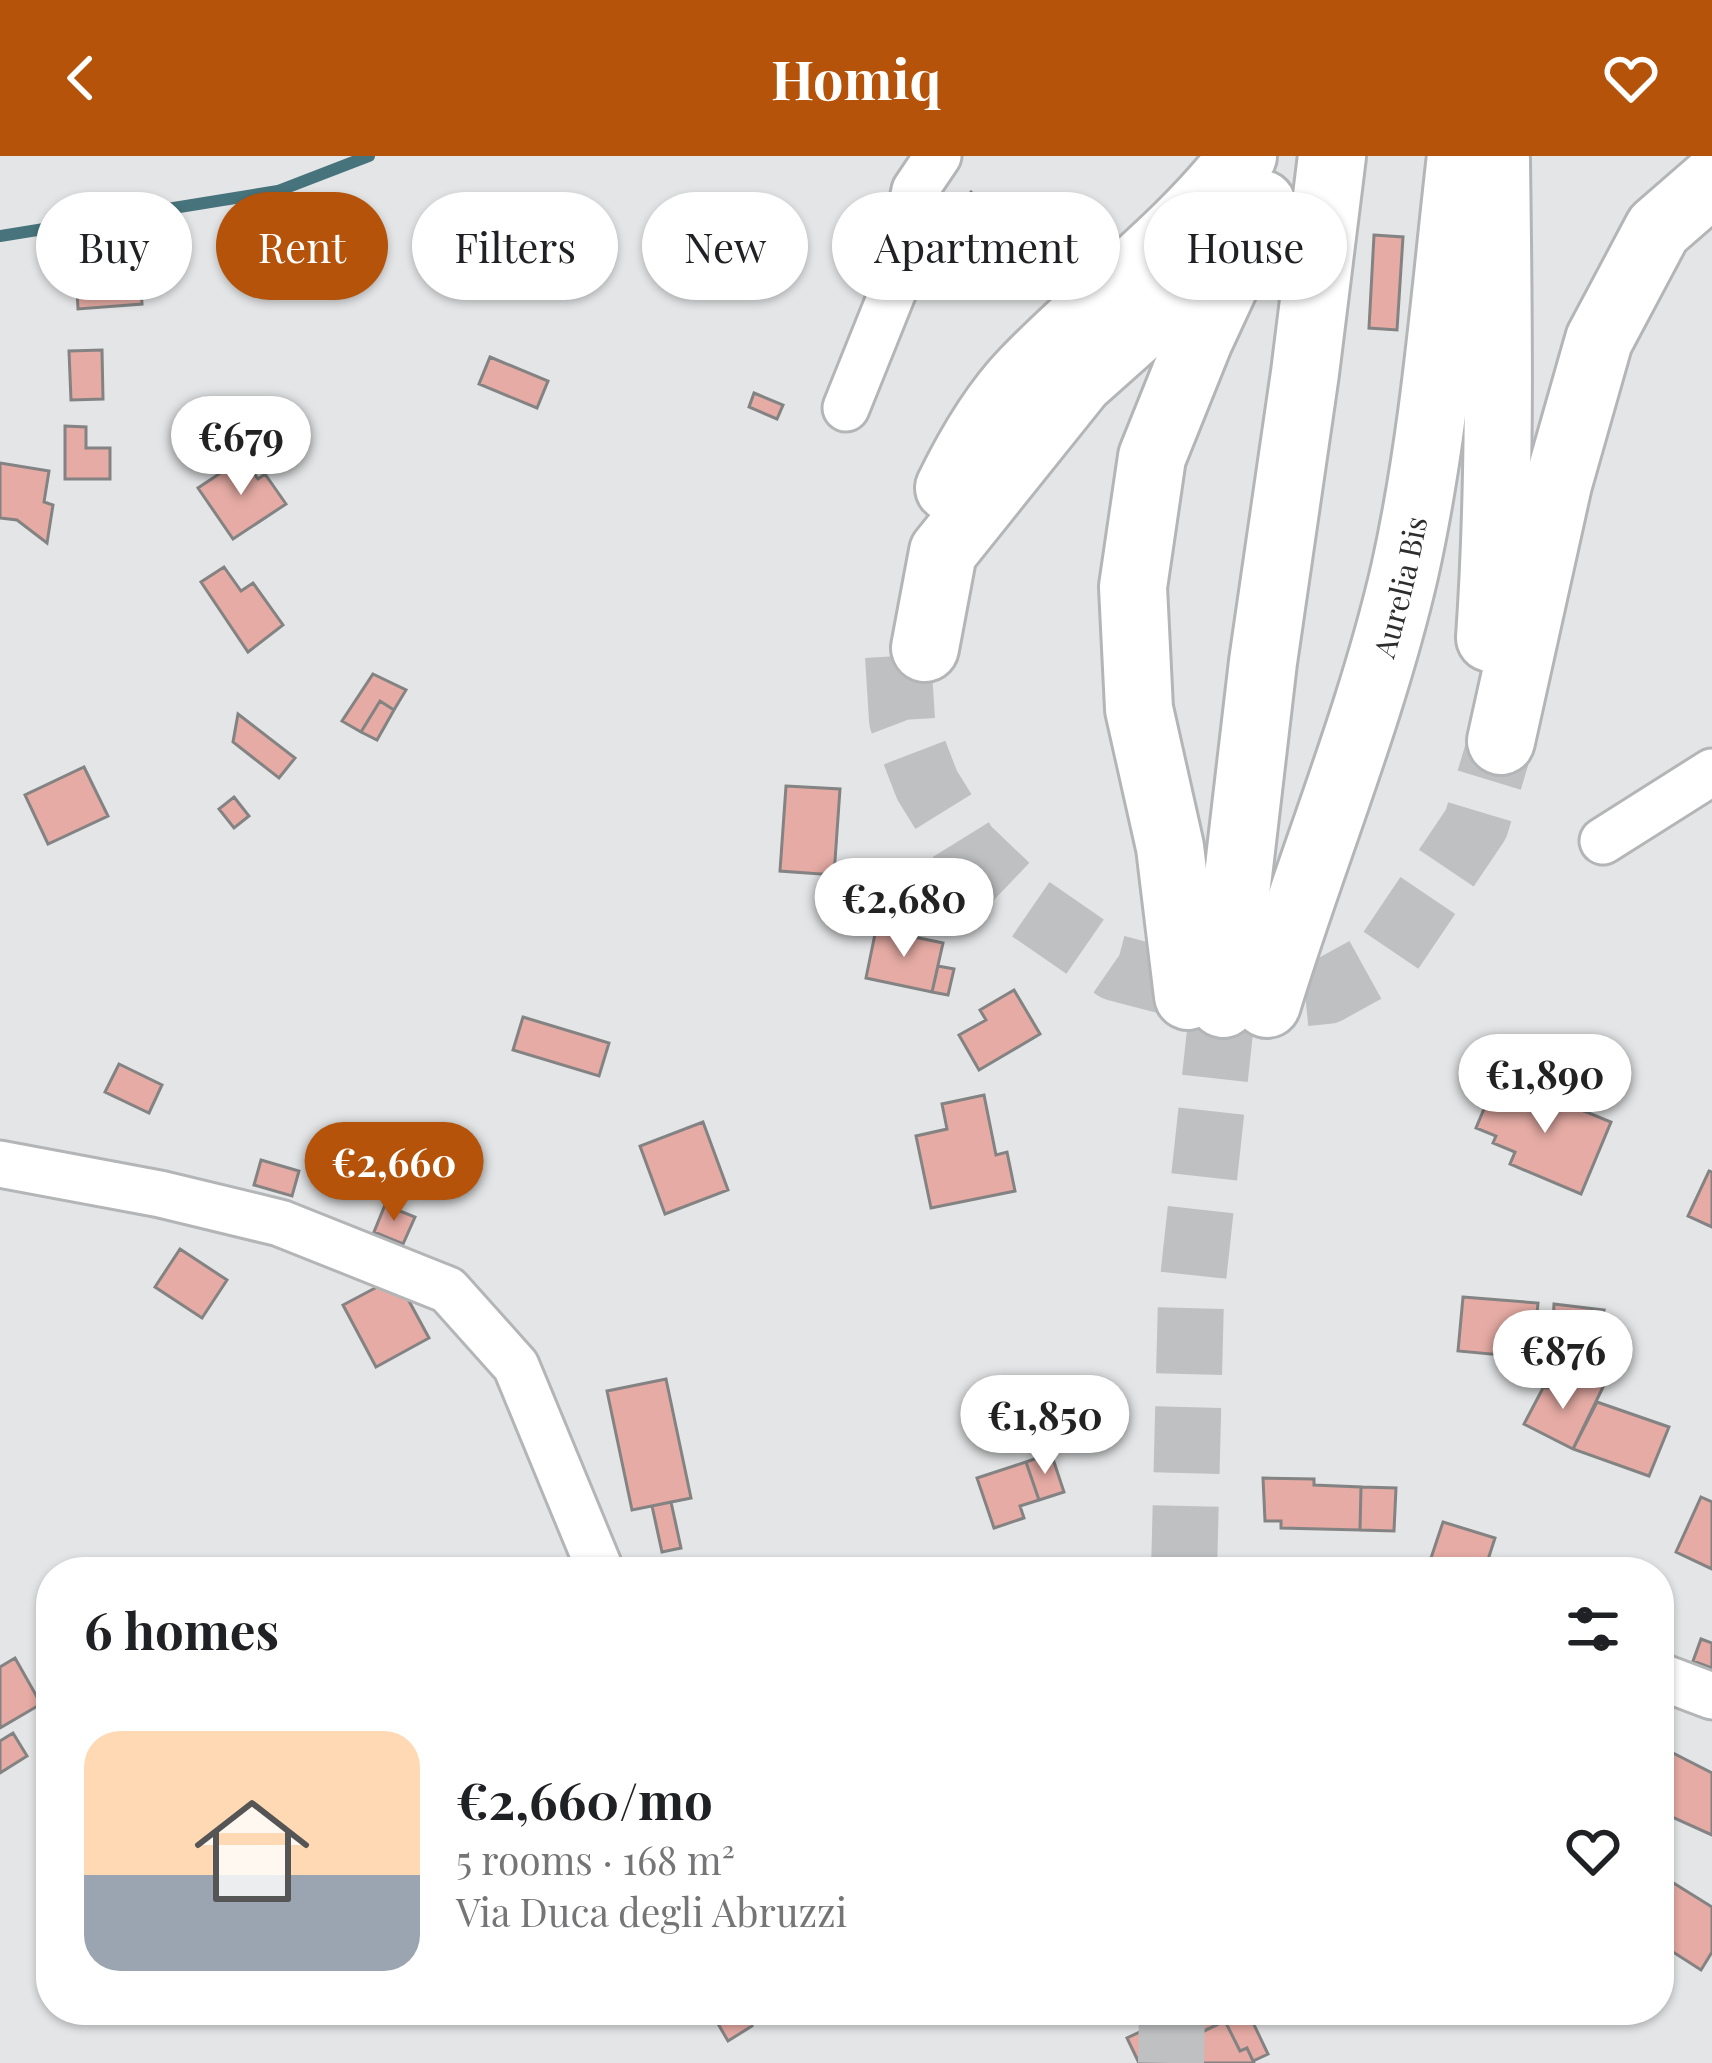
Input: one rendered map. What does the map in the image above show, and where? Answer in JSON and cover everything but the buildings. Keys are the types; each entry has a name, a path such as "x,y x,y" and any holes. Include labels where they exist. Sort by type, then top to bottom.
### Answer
{"highway":[{"path":"1252,180 1181,291 1080,381 943,553 911,652 915,556 970,445 1023,374 1190,218 1252,180 1312,156"},
{"path":"1226,1001 1263,662 1306,373 1331,156"},
{"name":"Aurelia Bis","path":"1226,1001 1378,667 1405,571 1434,393 1461,156"},
{"path":"1496,156 1498,531 1488,676 1490,735 1599,340 1658,229 1712,182"},
{"path":"1226,1001 1170,847 1139,709 1133,587 1152,457 1199,340 1252,180"}],"street":[{"path":"846,408 897,280 915,190 938,156"},
{"path":"1603,841 1712,772"},
{"path":"0,1165 160,1194 280,1223 448,1290 516,1366 595,1557"},
{"path":"1674,1682 1712,1696"}],"waterway":[{"path":"0,236 278,191 369,156"}],"tunnel":[{"path":"898,656 902,720 927,785 966,848 1029,908 1116,968 1238,1000 1327,991 1385,959 1476,824 1501,741"},
{"path":"1184,1557 1191,1298 1223,1004"},
{"path":"1171,2063 1172,2025"}]}
